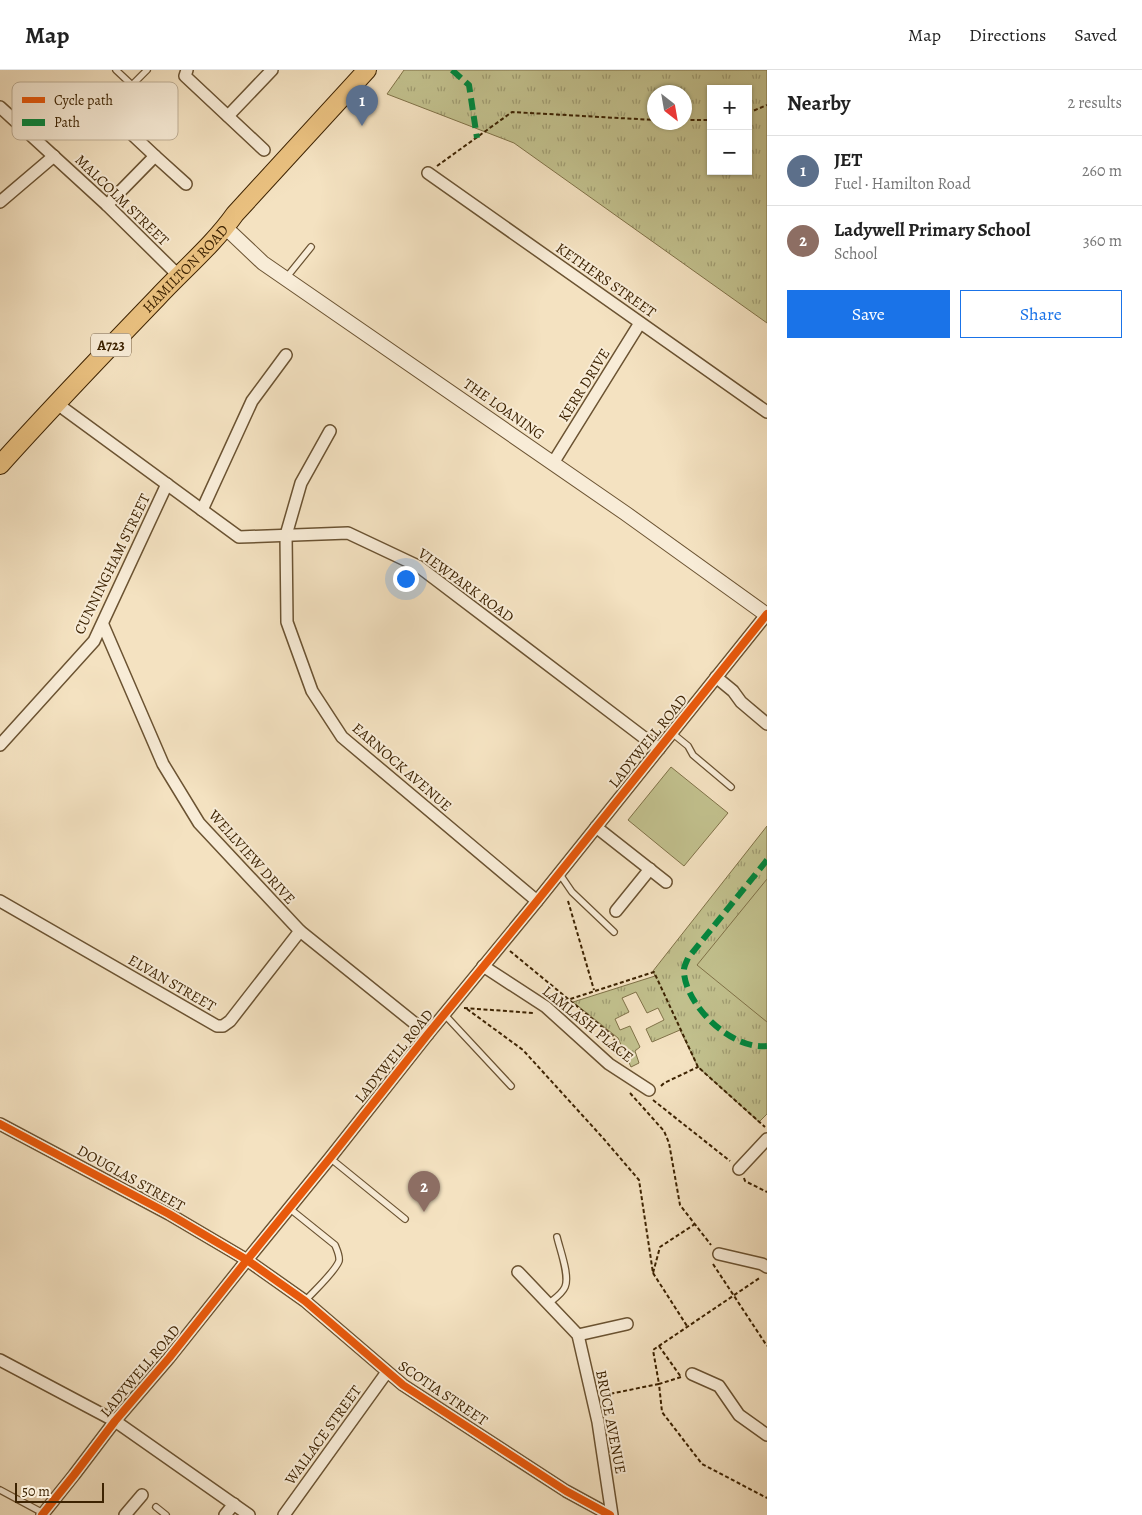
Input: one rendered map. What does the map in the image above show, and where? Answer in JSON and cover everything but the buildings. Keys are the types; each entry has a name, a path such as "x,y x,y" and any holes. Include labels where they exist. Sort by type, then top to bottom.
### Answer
{"main road":[{"name":"HAMILTON ROAD","path":"0,465 178,275 226,228 235,214 367,70"}],"street":[{"path":"187,70 185,76 264,150"},
{"path":"228,116 272,70"},
{"name":"MALCOLM STREET","path":"0,107 12,118"},
{"name":"MALCOLM STREET","path":"36,140 107,205 178,275"},
{"path":"138,140 186,184"},
{"path":"0,202 54,156"},
{"path":"107,205 155,156"},
{"name":"KETHERS STREET","path":"428,173 767,412"},
{"name":"THE LOANING","path":"226,228 263,263 626,513 767,614"},
{"name":"KERR DRIVE","path":"553,463 640,323"},
{"path":"202,510 252,401 286,356"},
{"name":"VIEWPARK ROAD","path":"56,404 239,537 348,533 418,566 659,749"},
{"name":"EARNOCK AVENUE","path":"330,431 301,483 286,535 288,622 312,691 342,737 537,901"},
{"name":"CUNNINGHAM STREET","path":"0,745 94,641 167,484"},
{"name":"LADYWELL ROAD","path":"42,1514 767,614"},
{"name":"WELLVIEW DRIVE","path":"103,625 163,764 199,823 300,931 428,1034"},
{"path":"716,677 767,724"},
{"path":"596,827 666,882"},
{"path":"616,911 650,869"},
{"name":"ELVAN STREET","path":"0,901 217,1026 223,1026 230,1021 300,931"},
{"name":"LAMLASH PLACE","path":"483,966 546,1007 609,1064 630,1077 649,1093"},
{"name":"DOUGLAS STREET","path":"0,1124 160,1210 247,1260"},
{"path":"739,1169 767,1139"},
{"path":"718,1253 762,1264 767,1267"},
{"name":"SCOTIA STREET","path":"247,1260 305,1301 403,1385 558,1486 611,1515"},
{"path":"518,1272 578,1335 627,1324"},
{"name":"BRUCE AVENUE","path":"578,1335 598,1422 611,1515"},
{"path":"0,1360 116,1421 249,1515"},
{"name":"WALLACE STREET","path":"284,1515 387,1372"},
{"path":"687,1376 719,1386 739,1415 767,1435"},
{"path":"125,1515 142,1495"},
{"path":"225,1515 234,1504"}],"lane":[{"path":"116,70 129,82"},
{"path":"135,82 147,70"},
{"path":"286,278 311,247"},
{"path":"672,733 688,746 693,755 731,787"},
{"path":"559,873 572,892 614,932"},
{"path":"448,1011 511,1086"},
{"path":"330,1158 405,1219"},
{"path":"289,1208 335,1246 338,1252 339,1260 331,1273 305,1301"},
{"path":"548,1304 566,1286 557,1238"},
{"path":"0,1490 42,1514"},
{"path":"156,1508 166,1515"}],"path":[{"path":"752,111 767,105"},
{"path":"428,173 512,112 647,120"},
{"path":"692,120 707,120"},
{"path":"568,900 595,991"},
{"path":"502,944 613,1036 630,1077"},
{"path":"448,1011 466,1008 544,1014 546,1007 654,972 698,1067 767,1128"},
{"path":"466,1008 523,1050 639,1180 653,1273 687,1326"},
{"path":"641,1106 649,1093 664,1083 698,1067"},
{"path":"629,1092 664,1130 669,1143 680,1205 718,1253 709,1257 767,1346"},
{"path":"649,1093 739,1169 746,1181 767,1192"},
{"path":"653,1273 660,1246 695,1224"},
{"path":"767,1273 652,1350 662,1412 702,1464 767,1498"},
{"path":"592,1397 659,1384 687,1376 659,1346"}],"green space":[{"path":"404,70 767,70 767,323 514,143 387,94"},
{"path":"671,767 728,813 684,866 628,820"},
{"path":"767,826 767,1114 759,1122 698,1067 680,1030 652,1042 646,1029 664,1020 658,1008 647,1013 636,992 622,998 629,1012 615,1019 620,1030 630,1026 640,1047 635,1051 639,1063 631,1067 618,1038 573,1002 655,976 653,971"},
{"path":"767,879 767,1022 697,965"}],"marked path":[{"path":"452,70 469,85 477,138"},
{"path":"767,860 688,958 684,971 687,986 693,999 714,1024 726,1034 740,1041 767,1046"}],"cycle path":[{"path":"42,1515 115,1421 169,1358 767,614"},
{"path":"0,1124 169,1214 247,1260 305,1301 403,1385 566,1491 610,1515"}],"place":[{"name":"JET","path":"362,126"},
{"name":"Ladywell Primary School","path":"424,1212"}]}
